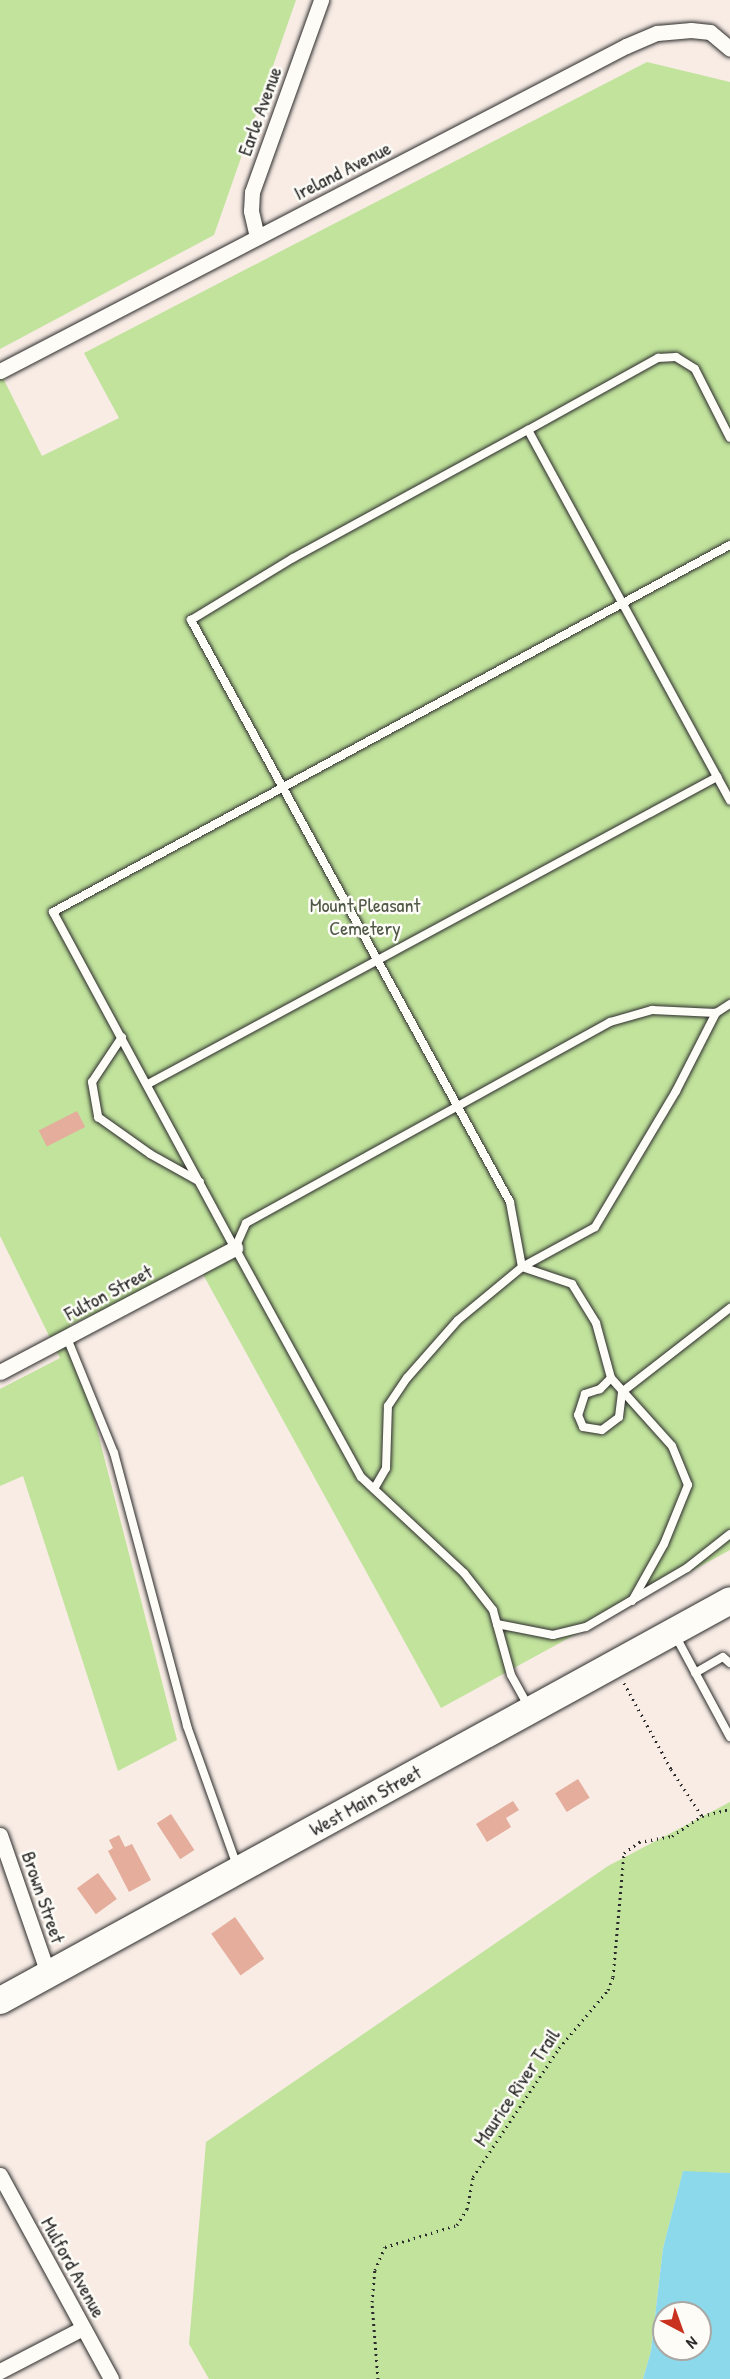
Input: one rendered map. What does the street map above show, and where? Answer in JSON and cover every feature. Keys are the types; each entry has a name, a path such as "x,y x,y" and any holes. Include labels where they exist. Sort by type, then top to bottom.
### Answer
{"highway":[{"name":"West Main Street","path":"0,2000 730,1600"}],"street":[{"name":"Earle Avenue","path":"257,237 251,211 252,192 321,0"},
{"name":"Ireland Avenue","path":"0,371 626,46 675,30 710,32 730,49"},
{"name":"Fulton Street","path":"0,1372 235,1248"},
{"name":"Brown Street","path":"1,1841 48,1974"},
{"name":"Mulford Avenue","path":"0,2175 111,2379"},
{"path":"0,2372 83,2328"}],"lane":[{"path":"522,1267 510,1202 455,1107 285,787 192,620 293,558 658,358 676,357 695,369 730,438"},
{"path":"528,430 621,605 730,801"},
{"path":"530,1709 511,1675 493,1610 464,1573 361,1477 53,912 730,545"},
{"path":"148,1084 717,777"},
{"path":"374,1489 386,1468 388,1406 400,1388 458,1320 522,1267 595,1227 676,1091 716,1013 730,1004"},
{"path":"235,1248 246,1223 610,1022 652,1010 716,1013"},
{"path":"122,1037 92,1082 98,1117 150,1154 200,1182"},
{"path":"522,1267 572,1284 596,1323 611,1378 672,1446 688,1485 664,1544 632,1601"},
{"path":"611,1378 600,1389 585,1394 578,1415 583,1427 602,1430 619,1417 622,1392 730,1308"},
{"path":"67,1338 114,1453 187,1726 239,1870"},
{"path":"497,1624 553,1635 586,1627 687,1568 730,1534"},
{"path":"673,1631 730,1737"},
{"path":"694,1673 723,1657 730,1663"}],"path":[{"path":"614,1664 671,1769 702,1816"},
{"name":"Maurice River Trail","path":"378,2379 372,2302 375,2270 385,2247 457,2225 467,2209 473,2177 559,2048 608,1989 613,1977 620,1868 624,1853 639,1842 672,1836 702,1816 730,1809"}],"green space":[{"path":"0,0 296,0 214,235 0,349"},
{"name":"Mount Pleasant Cemetery","path":"647,62 730,82 730,1550 441,1708 199,1267 70,1325 177,1740 118,1771 23,1476 0,1486 0,1389 60,1358 0,1236 0,372 42,456 119,418 84,353"},
{"path":"730,1802 730,2173 683,2172 663,2248 657,2301 652,2301 652,2342 643,2379 209,2379 189,2344 206,2142 608,1866"}],"water":[{"path":"683,2171 730,2173 730,2379 643,2379 652,2342 652,2361 712,2361 712,2301 657,2301 663,2248"}],"building":[{"path":"77,1111 85,1127 47,1147 39,1131"},
{"path":"578,1779 590,1798 567,1812 555,1793"},
{"path":"513,1801 519,1810 506,1818 511,1827 487,1842 476,1824"},
{"path":"171,1814 194,1850 180,1859 157,1823"},
{"path":"119,1835 125,1847 132,1844 151,1880 129,1892 108,1851 113,1848 109,1840"},
{"path":"98,1873 117,1899 96,1914 77,1888"},
{"path":"235,1917 264,1959 240,1975 211,1934"}]}
